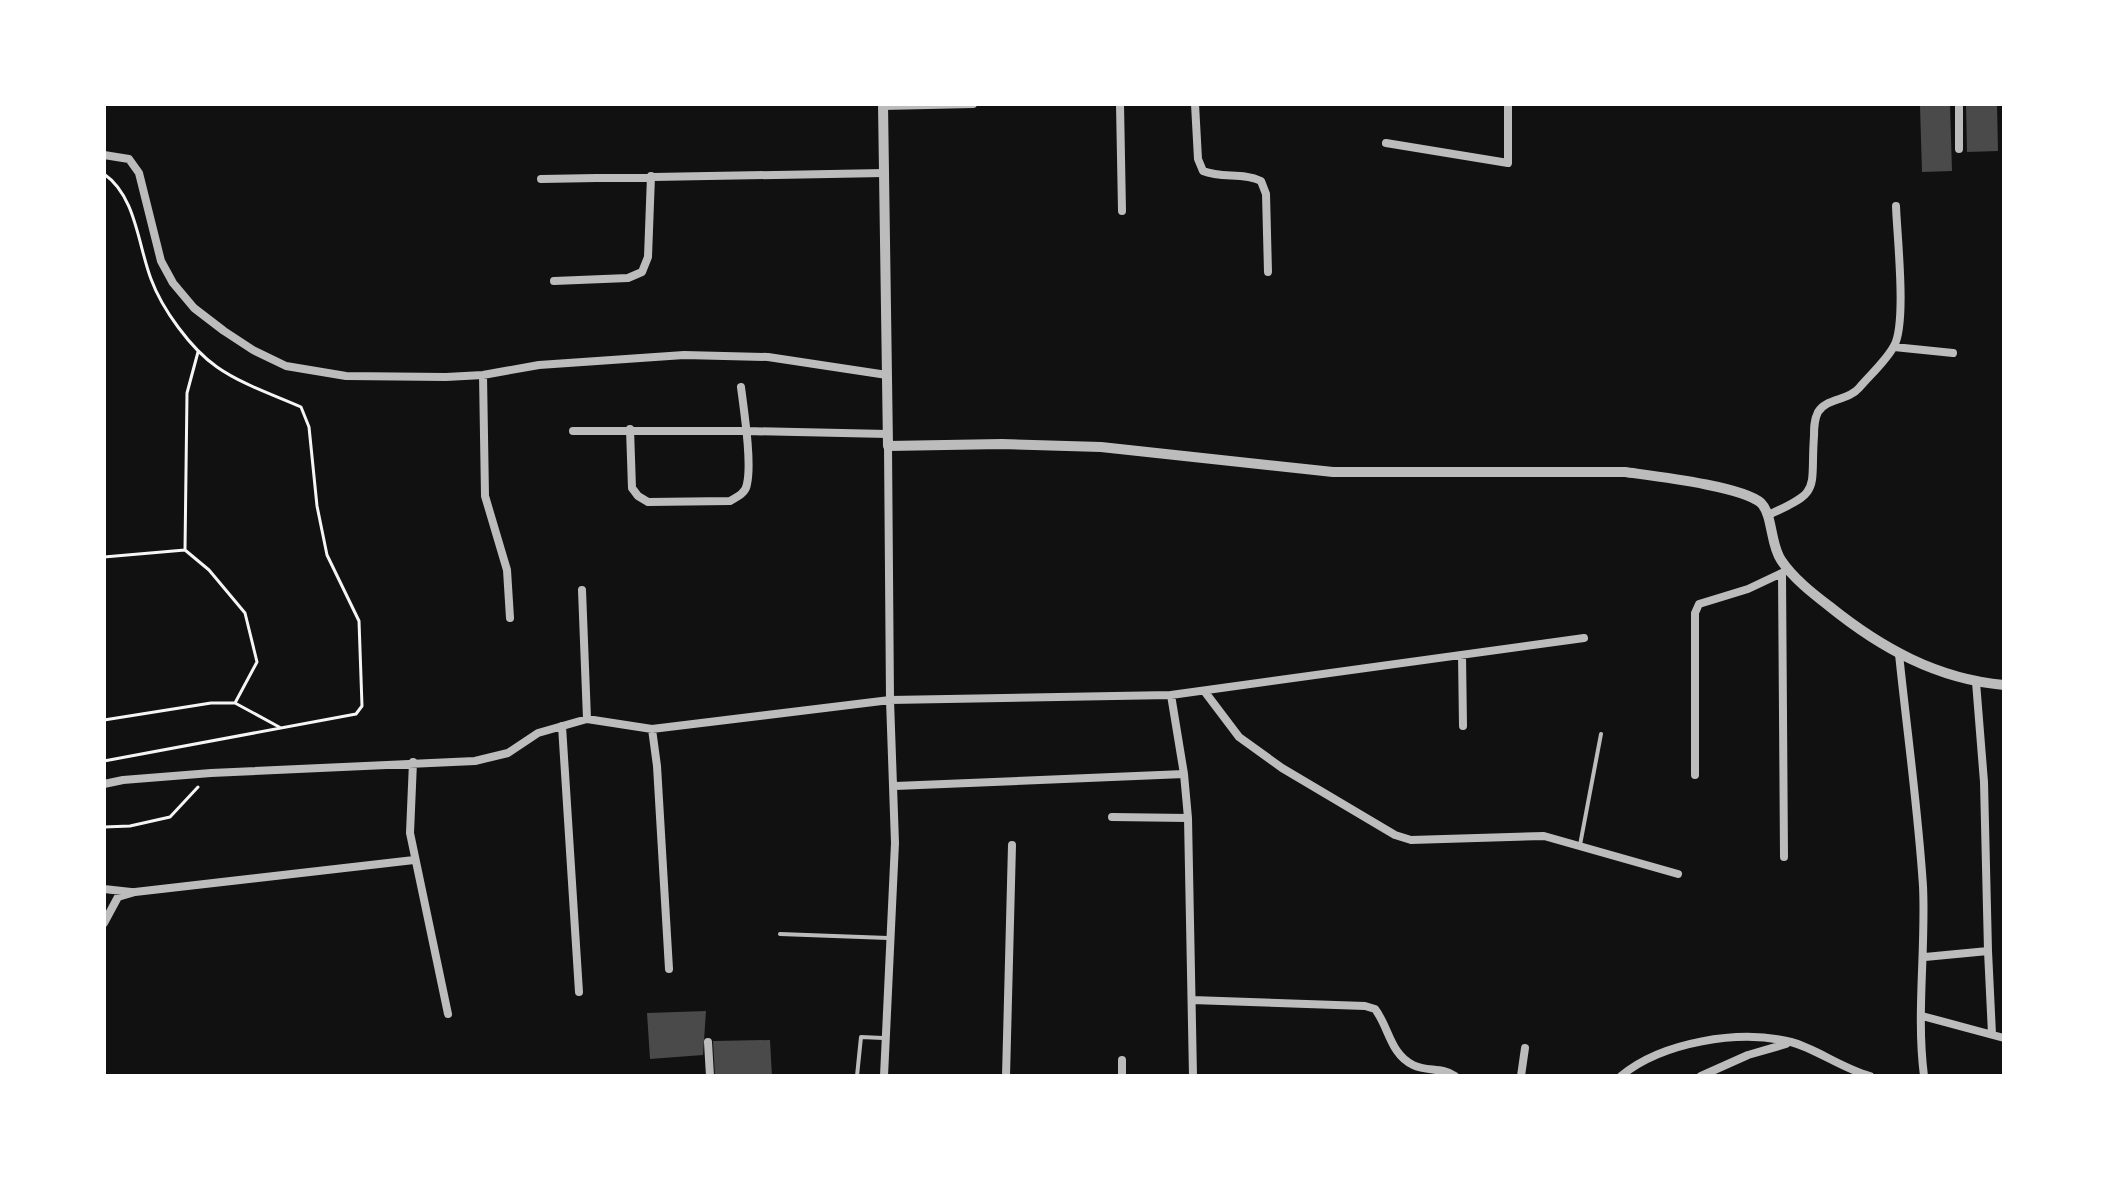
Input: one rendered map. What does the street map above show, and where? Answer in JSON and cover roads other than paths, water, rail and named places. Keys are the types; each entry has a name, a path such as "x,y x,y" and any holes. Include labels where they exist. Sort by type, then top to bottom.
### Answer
{"street":[{"path":"884,1076 895,786 890,700 883,105 973,104"},
{"path":"1120,104 1122,211"},
{"path":"1195,104 1198,159 1203,171 1214,175 1249,176 1261,181 1266,194 1268,272"},
{"path":"1386,143 1508,163 1508,104"},
{"path":"1959,104 1959,149"},
{"path":"104,155 129,159 139,173 161,261 173,283 194,308 253,350 286,366 346,376 483,375 539,365 684,355 768,357 887,375"},
{"path":"541,179 884,173"},
{"path":"554,281 628,278 642,272 648,257 651,176"},
{"path":"1768,515 1800,501 1809,490 1814,478 1815,420 1819,409 1854,393 1894,347 1899,313 1896,206"},
{"path":"1894,347 1953,353"},
{"path":"483,375 485,496 507,570 510,618"},
{"path":"630,429 632,488 638,496 648,502 730,501 741,494 747,485 741,387"},
{"path":"573,431 746,431 888,440 1101,447 1333,472 1625,472 1749,495 1763,505 1768,515 1771,538 1785,572 1784,857"},
{"path":"1695,775 1695,613 1699,604 1748,589 1785,572"},
{"path":"1785,572 1856,628 1899,654 1946,675 2004,685"},
{"path":"582,590 587,719"},
{"path":"104,784 211,773 486,758 508,753 538,733 587,719 652,729 890,700 1171,695 1584,638"},
{"path":"1899,654 1923,885 1925,957 1921,1049 1924,1076"},
{"path":"1462,655 1463,726"},
{"path":"1976,682 1984,782 1992,1034"},
{"path":"1205,692 1239,737 1282,768 1395,835 1411,840 1544,836 1678,874"},
{"path":"1171,695 1188,818 1193,1076"},
{"path":"562,726 579,992"},
{"path":"652,729 669,969"},
{"path":"413,762 410,809 414,860 448,1014"},
{"path":"895,786 1184,774"},
{"path":"1112,817 1188,818"},
{"path":"1006,1076 1012,845"},
{"path":"104,923 118,897 135,892 414,860"},
{"path":"104,889 135,892"},
{"path":"1925,957 1988,951"},
{"path":"1192,1000 1375,1009 1400,1055 1415,1066 1446,1070 1455,1076"},
{"path":"1922,1016 2004,1038"},
{"path":"1621,1076 1637,1064 1667,1050 1695,1043 1749,1037 1792,1042 1851,1071 1870,1076"},
{"path":"708,1042 710,1076"},
{"path":"1701,1076 1748,1055 1792,1042"},
{"path":"1521,1076 1525,1048"},
{"path":"1122,1060 1122,1076"}],"lane":[{"path":"1580,845 1601,734"},
{"path":"780,934 891,938"},
{"path":"857,1076 861,1037 886,1038"}]}
